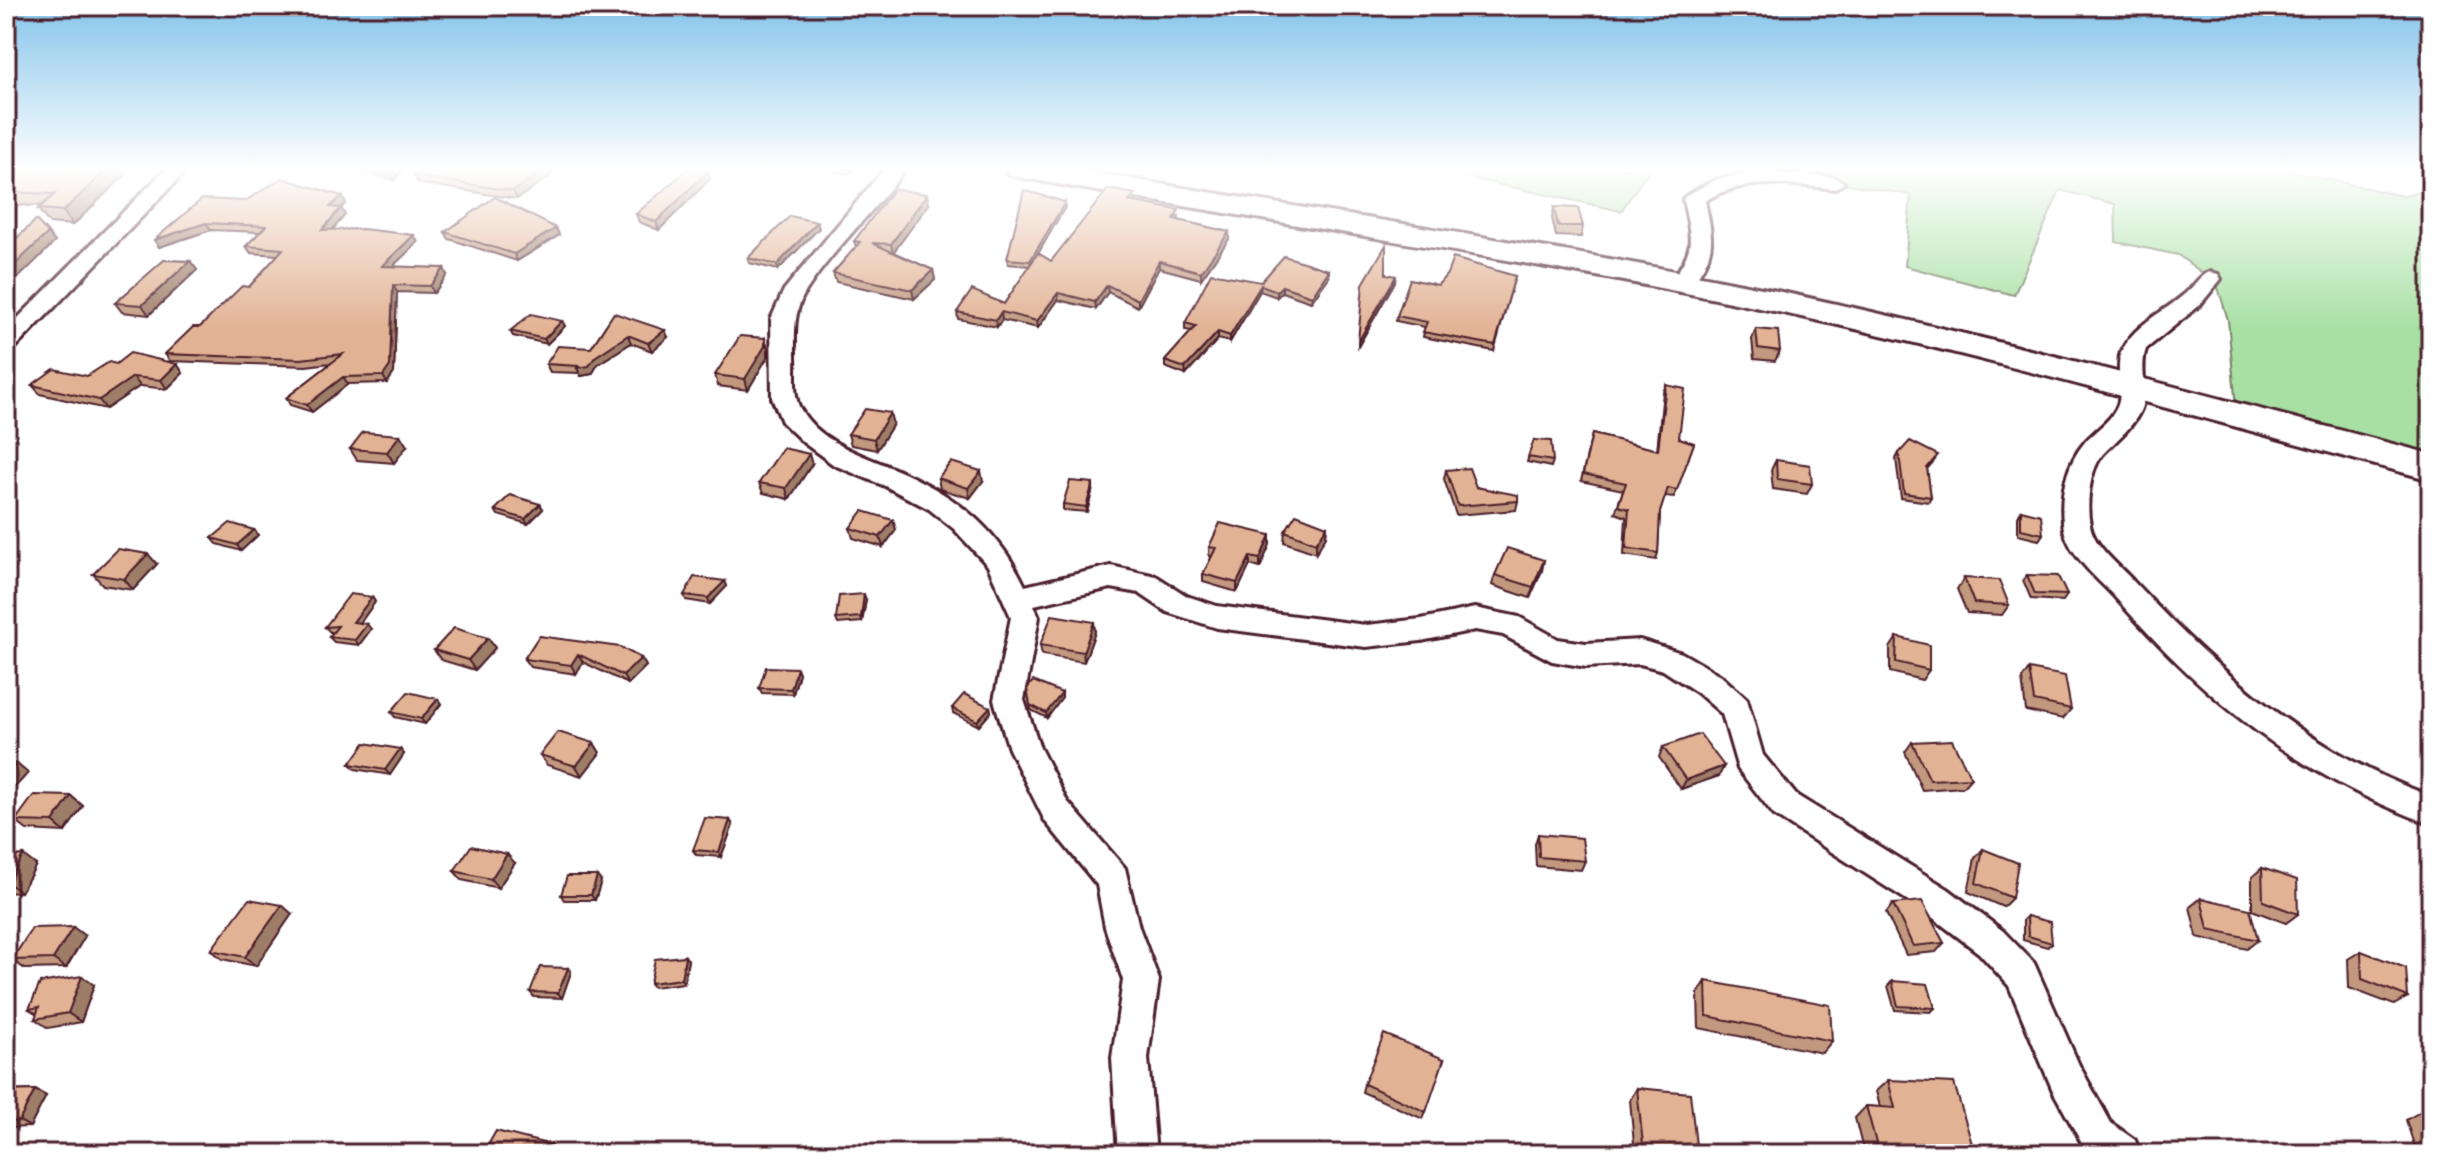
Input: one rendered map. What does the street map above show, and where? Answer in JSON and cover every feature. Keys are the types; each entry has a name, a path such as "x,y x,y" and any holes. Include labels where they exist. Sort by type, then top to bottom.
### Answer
{"main road":[{"path":"1330,222 1681,283 1867,321 2431,467"}],"street":[{"path":"6,344 15,326 123,222"},
{"path":"851,222 795,290 783,319 784,398 791,416 843,459 894,479 938,502 964,522 999,560 1025,617 1009,700 1025,749 1056,811 1113,879 1122,927 1141,980 1130,1058 1137,1154"},
{"path":"1681,283 1697,265 1704,248 1699,222"},
{"path":"2210,279 2202,292 2184,309 2135,347 2131,365 2130,407 2118,425 2094,444 2079,477 2077,530 2097,560 2182,653 2293,744 2375,789 2431,810"},
{"path":"1017,599 1111,577 1146,584 1177,604 1217,617 1366,636 1421,630 1475,619 1509,625 1552,649 1586,655 1640,652 1672,661 1709,684 1736,708 1744,729 1749,760 1785,805 1936,900 1991,942 2022,975 2066,1078 2098,1136 2121,1154"}],"green space":[{"path":"1909,222 2046,222 2014,295 1905,266"},
{"path":"2115,222 2431,222 2431,475 2238,429 2228,320 2217,284 2178,255 2116,242"}],"building":[{"path":"34,222 38,222 48,233 6,273 6,248"},
{"path":"175,222 329,222 322,230 363,229 414,235 382,266 444,268 430,286 393,285 390,366 383,376 343,377 307,405 286,398 343,354 301,359 165,354 193,327 200,327 242,286 249,287 283,249 246,246 266,226 206,223 154,240"},
{"path":"459,222 544,222 556,228 514,254 445,232"},
{"path":"784,222 817,222 777,265 748,258"},
{"path":"869,222 907,222 891,244 872,243 933,270 912,290 833,273 860,242 854,241"},
{"path":"1016,222 1053,222 1030,261 1007,259"},
{"path":"1082,222 1187,222 1229,232 1201,272 1159,261 1138,300 1107,285 1095,302 1058,293 1037,321 1001,312 996,320 957,312 972,290 1004,304 1038,253 1051,261"},
{"path":"1557,222 1582,222 1583,226 1558,226"},
{"path":"1386,245 1386,274 1396,276 1358,342 1363,284"},
{"path":"1284,256 1329,270 1312,296 1282,286 1277,291 1261,285 1230,336 1218,332 1185,368 1165,361 1196,326 1185,323 1211,273 1261,282"},
{"path":"1453,258 1515,276 1495,345 1423,332 1427,322 1397,316 1410,279 1438,285 1447,274"},
{"path":"164,260 190,261 142,305 115,303"},
{"path":"614,313 665,330 648,343 628,335 595,357 589,366 577,368 546,364 558,346 591,348"},
{"path":"531,314 562,321 544,339 510,331"},
{"path":"1756,329 1778,331 1780,351 1758,348"},
{"path":"740,336 765,338 765,346 745,379 715,375"},
{"path":"130,353 177,364 161,380 133,377 99,400 32,385 54,369 87,376 109,362 116,364"},
{"path":"1666,385 1685,389 1679,438 1694,443 1677,490 1668,488 1660,512 1658,553 1626,548 1629,509 1618,506 1626,483 1583,474 1592,434 1658,450"},
{"path":"865,409 890,413 874,439 848,434"},
{"path":"363,432 400,435 387,452 350,449"},
{"path":"1534,440 1551,441 1553,461 1528,457"},
{"path":"1910,441 1938,455 1927,468 1931,497 1904,493 1899,453"},
{"path":"783,448 809,454 786,488 759,483"},
{"path":"1776,460 1810,465 1812,484 1777,479"},
{"path":"951,462 981,471 968,488 938,478"},
{"path":"1469,468 1476,487 1518,495 1518,501 1458,506 1446,470"},
{"path":"1070,481 1093,483 1086,507 1063,504"},
{"path":"510,495 540,504 525,519 495,510"},
{"path":"2021,510 2041,515 2043,534 2021,529"},
{"path":"863,511 893,520 880,537 850,528"},
{"path":"1296,514 1327,526 1316,543 1285,531"},
{"path":"230,523 254,530 237,545 212,538"},
{"path":"1220,523 1270,535 1260,559 1250,557 1237,583 1203,574 1216,548 1209,547"},
{"path":"1507,548 1544,560 1533,587 1495,575"},
{"path":"118,549 148,554 124,579 93,574"},
{"path":"2027,575 2058,576 2067,595 2035,594"},
{"path":"694,577 725,581 708,598 684,595"},
{"path":"1964,578 1999,580 2009,605 1974,603"},
{"path":"350,594 372,597 353,622 367,624 355,640 329,637 338,626 325,627"},
{"path":"864,594 861,617 836,619 839,596"},
{"path":"1052,615 1094,622 1083,652 1040,645"},
{"path":"454,628 488,638 468,660 434,650"},
{"path":"539,636 620,647 641,658 623,676 578,654 571,665 524,659"},
{"path":"1897,637 1929,645 1929,670 1896,662"},
{"path":"766,667 797,668 791,689 759,688"},
{"path":"2029,669 2065,676 2071,709 2034,701"},
{"path":"1033,681 1062,693 1046,713 1030,705 1027,689"},
{"path":"408,692 438,699 421,719 391,712"},
{"path":"964,694 990,707 977,721 952,708"},
{"path":"558,732 594,743 576,766 540,755"},
{"path":"1700,734 1724,766 1686,780 1663,747"},
{"path":"1952,740 1971,778 1930,780 1912,742"},
{"path":"365,743 400,749 385,770 350,764"},
{"path":"6,762 17,764 6,775"},
{"path":"34,795 71,796 53,822 15,821"},
{"path":"705,818 730,820 719,852 693,850"},
{"path":"1538,834 1582,838 1585,861 1539,857"},
{"path":"471,846 507,854 491,879 454,871"},
{"path":"1983,849 2018,863 2012,898 1976,883"},
{"path":"23,855 8,883 6,883 6,857"},
{"path":"2262,868 2297,880 2298,914 2263,901"},
{"path":"567,876 597,876 591,895 561,895"},
{"path":"2201,898 2250,909 2258,940 2208,929"},
{"path":"249,899 282,905 245,957 211,950"},
{"path":"1922,901 1944,943 1913,946 1893,904"},
{"path":"2027,916 2050,922 2052,943 2028,936"},
{"path":"73,927 53,959 12,960 32,928"},
{"path":"2361,951 2406,968 2408,997 2362,979"},
{"path":"685,956 681,979 650,983 655,959"},
{"path":"540,967 568,968 558,993 530,992"},
{"path":"82,976 68,1013 35,1019 39,1007 29,1009 40,983"},
{"path":"1706,981 1830,1005 1832,1041 1707,1016"},
{"path":"1892,981 1928,984 1935,1008 1898,1006"},
{"path":"1384,1034 1444,1059 1426,1112 1364,1084"},
{"path":"1888,1080 1954,1083 1975,1154 1879,1154 1866,1106 1895,1108"},
{"path":"1637,1088 1690,1093 1697,1154 1644,1154"},
{"path":"35,1090 19,1121 6,1122 6,1091"},
{"path":"2420,1112 2431,1114 2431,1144"},
{"path":"496,1131 551,1145 546,1154 483,1154"}]}
